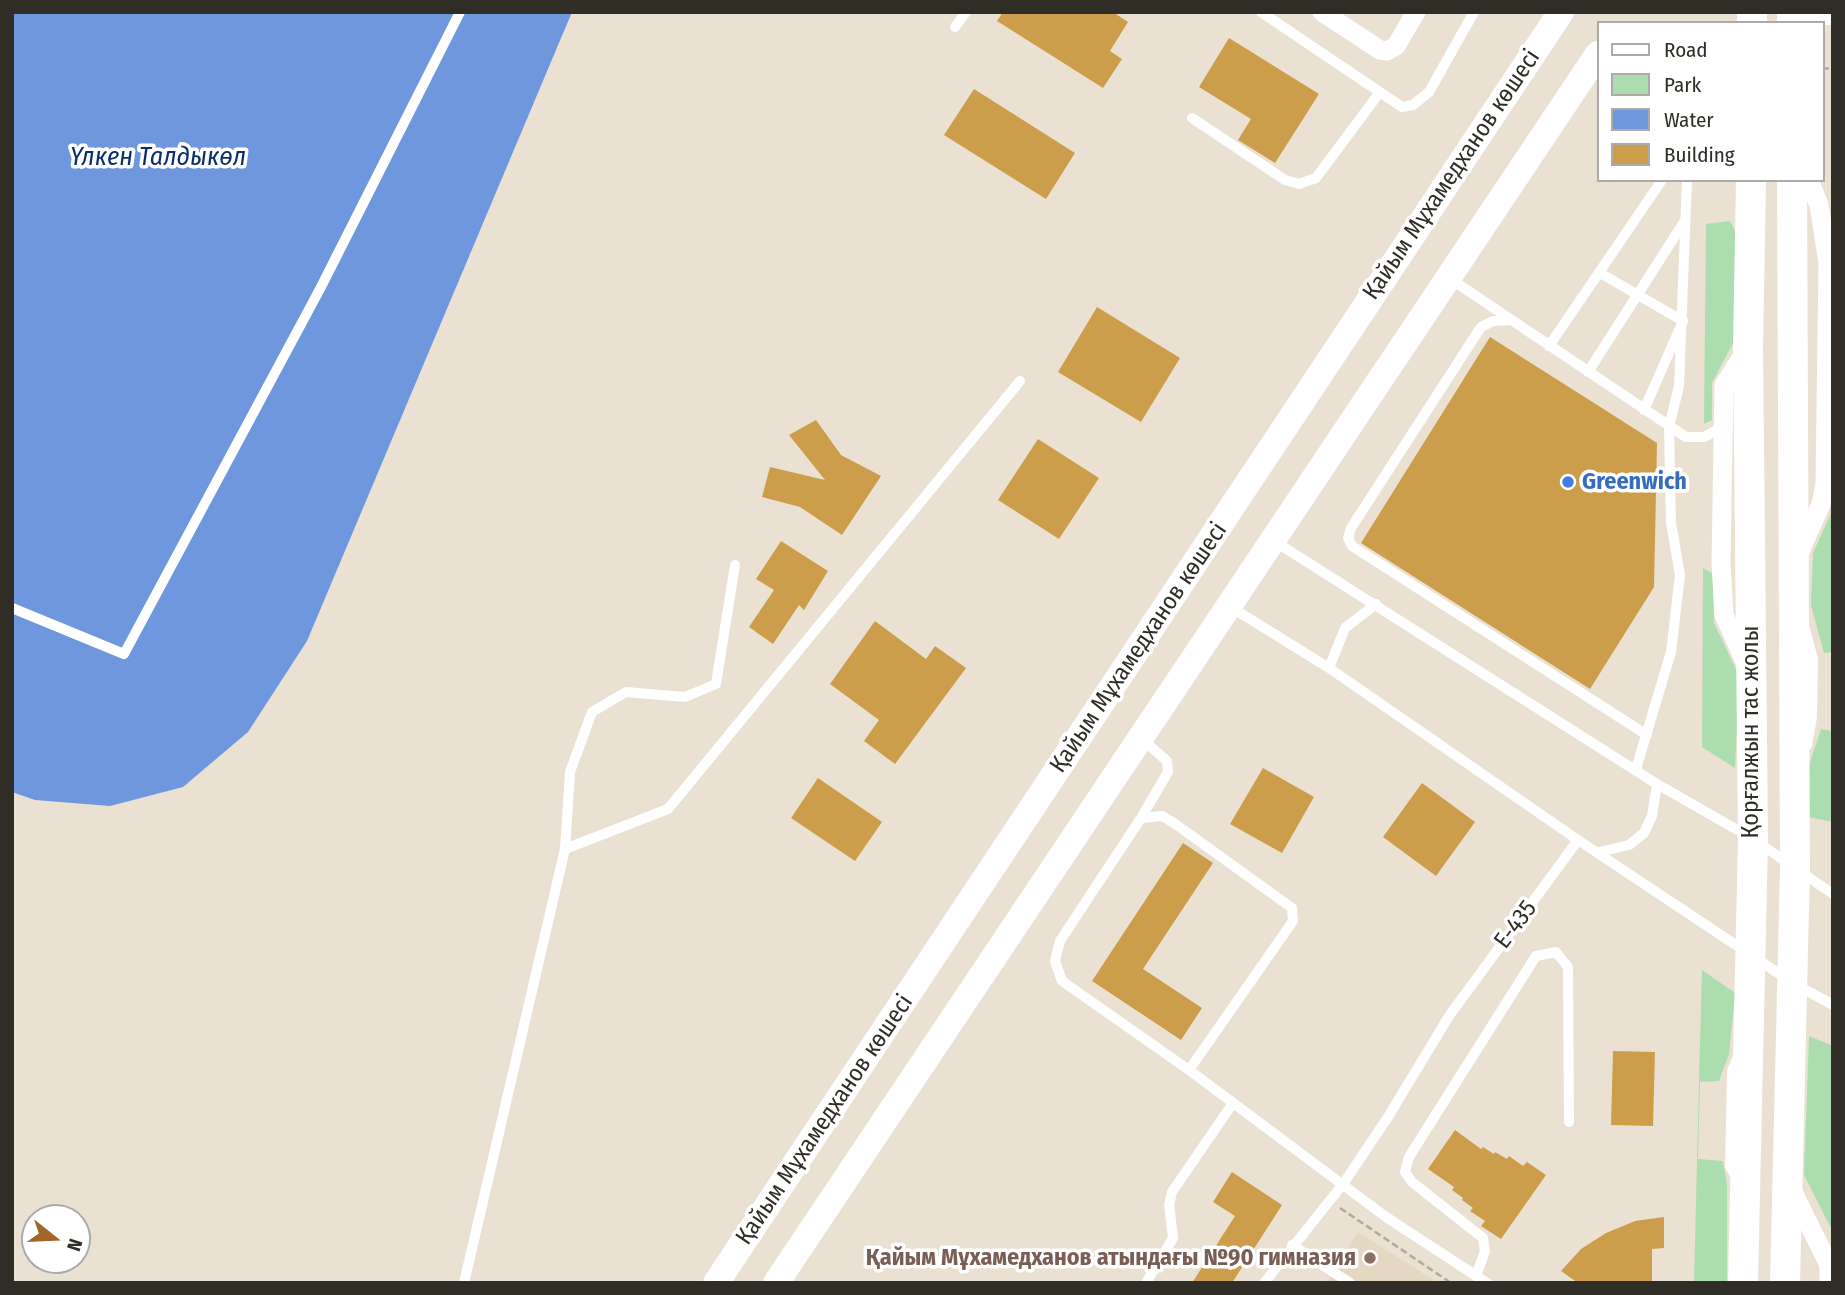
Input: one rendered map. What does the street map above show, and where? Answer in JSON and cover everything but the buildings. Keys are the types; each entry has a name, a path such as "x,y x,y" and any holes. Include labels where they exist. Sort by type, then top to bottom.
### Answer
{"main road":[{"name":"Қайым Мұхамедханов көшесі","path":"716,1283 1560,12"},
{"name":"Қайым Мұхамедханов көшесі","path":"776,1283 1596,57"},
{"name":"Қорғалжын тас жолы","path":"1743,1283 1753,839 1748,347 1743,234 1751,182"},
{"name":"Қорғалжын тас жолы","path":"1785,1283 1795,868 1792,182"}],"street":[{"path":"1322,12 1380,50 1387,51 1395,46 1416,12"},
{"path":"1787,19 1833,15"},
{"path":"1793,566 1821,505 1825,485 1828,263 1819,205 1810,182"},
{"path":"1748,347 1724,385 1721,563 1724,615 1751,676"},
{"path":"1789,1185 1829,1265 1829,1283"}],"lane":[{"path":"12,608 124,654 321,287 460,12"},
{"path":"955,27 966,12"},
{"path":"1261,12 1402,107 1413,105 1429,92 1474,12"},
{"path":"1192,118 1285,180 1299,184 1316,178 1380,92"},
{"path":"1549,345 1661,182"},
{"path":"1636,769 1671,652 1680,575 1671,523 1669,427 1679,386 1687,182"},
{"path":"1588,372 1685,220"},
{"path":"1600,273 1683,321"},
{"path":"1448,278 1669,427 1695,439 1724,426"},
{"path":"1512,320 1493,321 1480,327 1351,528 1348,538 1352,545 1647,735"},
{"path":"1644,410 1683,321"},
{"path":"565,849 668,809 1020,381"},
{"path":"1272,540 1657,783 1753,839 1833,894"},
{"path":"464,1283 565,849 570,772 592,712 626,692 685,697 716,684 735,565"},
{"path":"1329,668 1345,628 1376,604"},
{"path":"1228,606 1329,668 1750,955 1833,1005"},
{"path":"1140,737 1167,761 1168,772 1060,941 1055,961 1062,981 1189,1070 1386,1217 1486,1283"},
{"path":"1599,852 1629,845 1644,833 1652,816 1657,783"},
{"path":"1141,818 1162,816 1174,823 1292,908 1293,921 1189,1070"},
{"name":"Е-435","path":"1264,1283 1343,1184 1449,1016 1578,840"},
{"path":"1476,1276 1485,1251 1483,1238 1412,1182 1405,1172 1409,1157 1536,956 1556,952 1568,967 1569,1122"},
{"path":"1146,1283 1173,1238 1169,1205 1172,1192 1233,1103"},
{"path":"1292,1245 1350,1283"}],"path":[{"path":"1329,1200 1451,1283"}],"shaded area":[{"name":"Қайым Мұхамедханов атындағы №90 гимназия","path":"1358,1232 1438,1283 1326,1283"}],"green space":[{"path":"1730,221 1741,243 1741,328 1712,383 1712,420 1704,424 1706,224"},
{"path":"1833,509 1833,652 1824,653 1811,605 1813,553"},
{"path":"1703,568 1713,574 1714,623 1739,676 1735,768 1702,747"},
{"path":"1821,729 1833,731 1833,822 1808,817 1807,772"},
{"path":"1702,970 1735,993 1729,1054 1719,1081 1700,1082 1698,1159 1723,1161 1727,1184 1727,1283 1694,1283"},
{"path":"1809,1036 1833,1046 1833,1232 1804,1175"}],"water":[{"name":"Үлкен Талдыкөл","path":"12,12 572,12 307,641 248,732 183,787 110,806 35,800 12,792"}],"place":[{"name":"Greenwich","path":"1568,482"},
{"name":"Қайым Мұхамедханов атындағы №90 гимназия","path":"1370,1258"}]}
